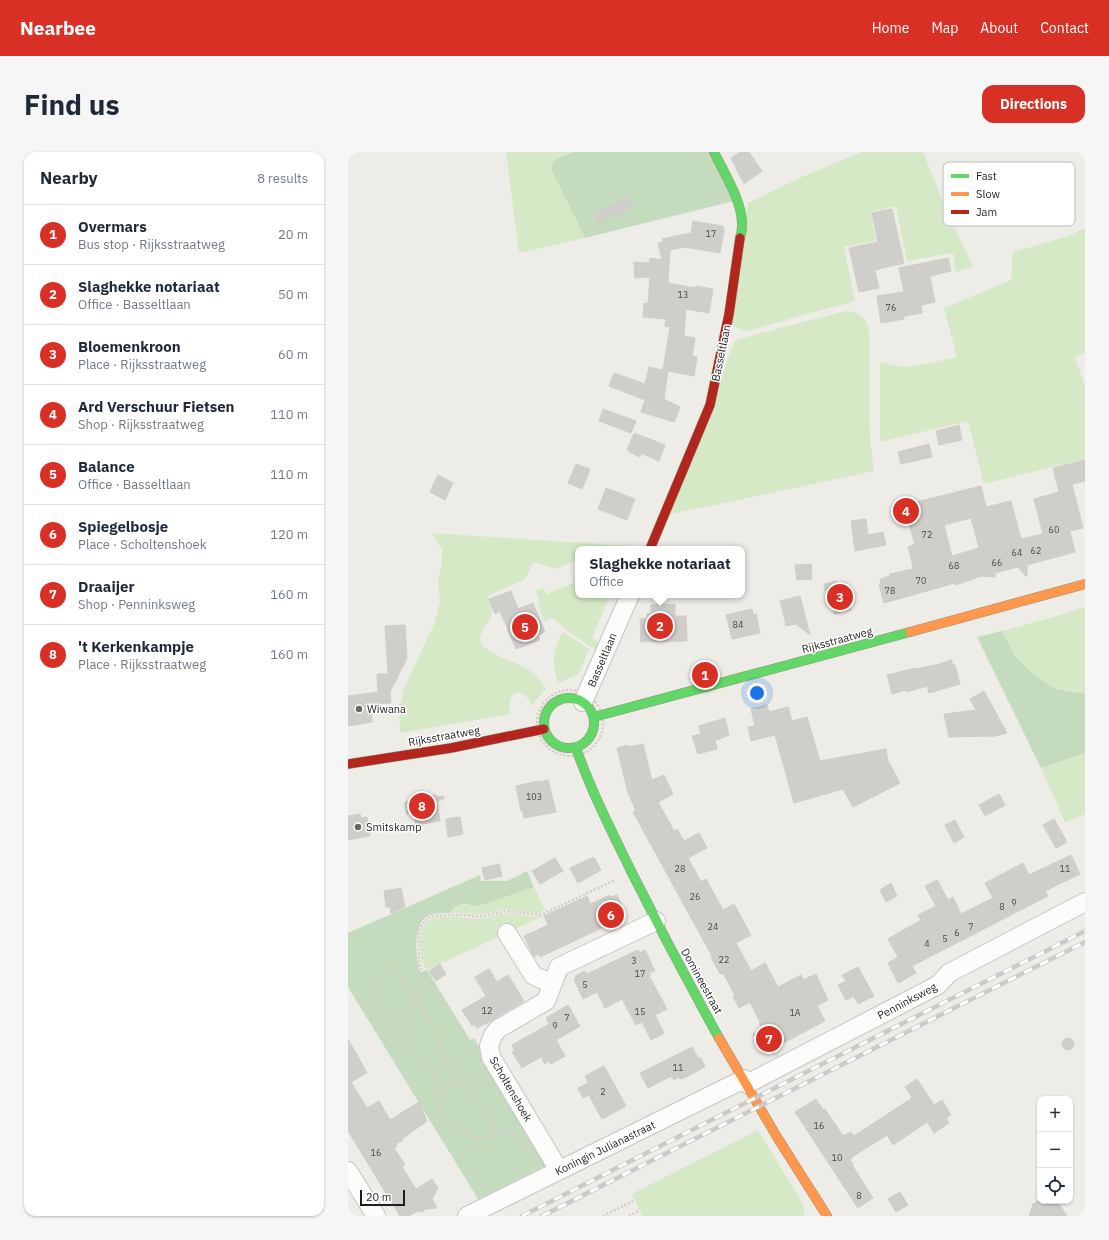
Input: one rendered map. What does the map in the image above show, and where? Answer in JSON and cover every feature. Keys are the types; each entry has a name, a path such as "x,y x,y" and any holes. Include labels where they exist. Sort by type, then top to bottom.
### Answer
{"main road":[{"name":"Basseltlaan","path":"651,546 710,405 729,314 742,225 738,203 714,152"},
{"name":"Rijksstraatweg","path":"594,717 1085,584"},
{"path":"566,698 589,699 590,708 594,717 594,726 591,736 585,743 576,748 563,748 556,745 547,736 544,729 543,723 546,712 554,702 566,698"},
{"name":"Rijksstraatweg","path":"348,764 451,748 544,729"},
{"name":"Domineestraat","path":"576,748 601,809 656,921 745,1082 827,1216"}],"street":[{"name":"Basseltlaan","path":"589,699 629,598"},
{"name":"Penninksweg","path":"745,1082 938,985 949,973 1085,902"},
{"name":"Scholtenshoek","path":"559,1170 491,1057 489,1049 491,1038 495,1032 546,1001 559,967 656,921"},
{"path":"507,933 533,975 552,984"},
{"name":"Koningin Julianastraat","path":"467,1216 540,1179 745,1082"},
{"path":"348,1171 376,1216"}],"path":[{"path":"538,712 544,700 555,692 562,690 575,690 589,699"},
{"path":"496,1134 490,1120 447,1059 437,1035 404,981 397,975 391,973 384,974 380,977 372,991 396,1028 403,1034 415,1056 433,1072 438,1081 441,1092 440,1108 445,1119 475,1138 483,1139 508,1131 514,1133 518,1137 540,1179"},
{"path":"441,1092 463,1080"},
{"path":"603,1216 633,1201"},
{"path":"629,1216 638,1211"}],"green space":[{"path":"506,152 574,152 560,157 551,169 585,238 519,253"},
{"path":"574,152 710,152 734,201 585,238 551,169 553,162 560,157"},
{"path":"862,152 923,152 943,202 943,226 954,226 973,266 956,272 953,253 907,261 896,206 871,212 876,241 844,247 855,301 746,331 730,324 748,203 804,176"},
{"path":"1085,228 1085,353 1075,357 1085,386 1085,459 984,484 968,421 880,442 880,362 909,367 957,357 944,308 1011,280 1013,252 1068,236"},
{"path":"845,311 860,315 869,328 870,439 874,471 669,514 735,340"},
{"path":"431,533 627,546 575,546 575,560 556,569 533,562 524,580 487,596 492,607 492,614 482,632 480,641 482,645 493,653 530,671 540,681 546,689 536,700 533,706 524,695 521,693 516,693 510,700 510,714 400,733 399,704 402,702 403,691 435,622 440,600 438,582 442,564 442,549"},
{"path":"575,582 575,598 609,598 592,638 604,646 601,654 552,618 544,621 537,603 540,602 536,590 543,588 547,594"},
{"path":"1085,607 1085,693 1055,689 1033,674 1015,656 1002,631"},
{"path":"1002,631 1015,656 1033,674 1055,689 1085,693 1085,753 1041,768 977,637"},
{"path":"563,632 589,649 579,674 558,683 554,670 554,657 557,645"},
{"path":"1085,753 1085,814 1065,822 1041,768"},
{"path":"527,871 534,887 482,905 477,906 464,904 455,906 450,913 430,915 423,920 419,926 417,934 417,959 420,972 427,970 470,1040 474,1038 549,1164 478,1199 348,987 348,933 480,875 481,881 507,881"},
{"path":"534,887 545,910 540,913 506,909 478,915 467,913 450,913 455,906 482,905"},
{"path":"506,913 541,917 427,970 421,959 420,942 422,929 429,920 442,917 478,919"},
{"path":"758,1130 803,1204 803,1216 642,1216 632,1194"}],"building":[{"path":"740,152 749,152 762,171 744,184 731,158"},
{"path":"629,197 633,207 599,223 594,213"},
{"path":"892,209 904,263 875,270 879,288 859,292 849,248 878,242 872,213"},
{"path":"693,221 723,226 724,231 720,253 685,247 670,250 668,283 695,288 696,286 713,289 709,313 686,309 684,336 695,338 692,356 697,357 694,376 668,371 664,399 680,407 674,422 641,412 645,400 609,386 614,373 645,384 649,367 663,370 670,327 665,326 666,319 643,317 644,303 648,304 650,277 635,278 634,262 649,263 650,258 662,260 658,243 663,242 662,239 691,233"},
{"path":"948,258 951,271 930,276 935,302 921,305 922,313 904,316 904,319 881,323 877,296 904,292 899,268"},
{"path":"603,409 636,421 631,433 599,421"},
{"path":"959,425 962,440 939,445 936,431"},
{"path":"634,433 665,445 659,461 641,453 640,457 627,450"},
{"path":"929,444 932,457 901,464 898,452"},
{"path":"1085,460 1085,481 1072,484 1083,528 1070,531 1075,552 1027,565 1027,577 1018,567 995,573 995,577 981,576 956,585 955,583 884,603 879,584 881,583 880,579 890,576 890,574 913,569 908,547 915,544 908,521 900,516 897,499 910,496 912,503 981,486 986,507 1011,501 1021,539 1043,534 1034,499 1059,492 1053,468","holes":["971,518 979,548 952,556 944,525"]},
{"path":"576,464 590,469 582,489 568,483"},
{"path":"438,475 453,483 445,500 430,492"},
{"path":"606,488 635,499 627,520 598,509"},
{"path":"866,519 868,535 883,532 886,545 855,551 851,521"},
{"path":"811,564 812,579 797,580 795,565"},
{"path":"837,581 837,584 846,582 851,610 834,614 830,595 826,596 824,584"},
{"path":"511,591 518,609 533,603 545,632 538,635 540,640 516,649 500,611 495,614 489,599"},
{"path":"800,596 810,635 796,624 786,626 780,601"},
{"path":"675,604 675,616 686,616 687,641 641,642 640,619 647,619 647,614 651,614 651,605"},
{"path":"752,609 753,615 756,614 760,633 732,639 726,615"},
{"path":"405,625 407,658 390,692 391,703 370,704 372,722 348,726 348,696 378,692 377,674 388,674 385,626"},
{"path":"951,660 953,665 955,665 960,684 929,693 927,686 892,694 887,675 940,664"},
{"path":"984,691 1007,733 991,737 949,737 944,714 976,710 970,699"},
{"path":"767,705 769,712 788,707 792,721 807,717 820,761 886,749 888,761 900,783 853,807 843,789 794,803 775,735 751,741 748,727 755,726 751,709"},
{"path":"725,718 729,735 715,741 717,749 698,754 692,736 701,734 699,726"},
{"path":"643,744 652,780 664,775 673,794 658,802 674,831 677,829 684,841 699,833 707,848 688,858 701,882 706,879 723,910 734,904 751,935 736,943 751,971 765,963 778,987 801,975 803,980 816,974 828,1000 817,1006 825,1021 764,1053 753,1034 762,1029 750,1002 739,1008 733,996 735,995 723,973 720,974 711,957 712,956 633,812 636,811 628,793 617,748 628,745 628,747"},
{"path":"548,780 556,812 524,818 523,811 521,811 516,786"},
{"path":"999,794 1005,805 985,816 979,805"},
{"path":"436,795 436,797 443,796 444,798 437,802 440,821 416,825 414,813 407,814 405,802 412,801 412,799"},
{"name":"Smitskamp","path":"360,814 361,818 367,817 370,836 348,840 348,816"},
{"path":"460,817 463,834 448,837 446,819"},
{"path":"1054,819 1067,842 1056,848 1043,825"},
{"path":"955,820 964,837 954,843 945,825"},
{"path":"1071,855 1080,874 1045,891 1048,896 912,966 916,973 898,983 888,963 898,957 888,939 921,920 918,915 936,906 925,886 937,880 948,900 953,897 961,914 993,898 985,883 1023,863 1029,875"},
{"path":"594,857 601,870 578,883 570,868"},
{"path":"555,858 563,871 540,884 532,871"},
{"path":"499,864 502,876 485,880 482,868"},
{"path":"891,883 897,896 886,902 880,890"},
{"path":"401,888 405,907 391,913 390,907 386,907 384,891"},
{"path":"610,895 611,897 617,895 621,903 625,914 620,916 621,919 540,957 539,954 534,957 524,936 548,925 544,916 587,896 590,904"},
{"path":"638,950 640,953 645,950 655,971 649,973 651,976 649,976 667,1009 655,1015 664,1033 651,1040 642,1022 636,1025 622,999 605,1008 597,992 583,999 574,979 576,978 575,976 585,971 587,974"},
{"path":"440,964 446,974 436,981 429,971"},
{"path":"858,967 874,996 858,1004 854,996 846,1000 838,985 846,981 842,975"},
{"path":"489,969 497,982 508,975 524,1001 477,1028 474,1024 472,1026 462,1010 486,996 475,977"},
{"path":"568,1005 580,1026 556,1040 565,1056 551,1064 549,1061 545,1064 541,1057 522,1068 512,1052 515,1051 512,1045 549,1024 546,1018"},
{"path":"1070,1038 1073,1039 1073,1049 1066,1050 1063,1049 1062,1042 1063,1039"},
{"path":"348,1039 367,1073 351,1082 367,1108 379,1101 390,1120 419,1102 427,1121 402,1139 403,1140 396,1144 397,1146 394,1148 405,1165 402,1167 416,1189 432,1179 438,1188 432,1199 437,1208 426,1209 422,1212 418,1211 409,1216 400,1216 348,1131"},
{"path":"692,1047 698,1058 701,1058 705,1067 682,1079 679,1077 674,1080 671,1076 648,1088 640,1073"},
{"path":"604,1066 626,1106 602,1119 589,1095 583,1098 578,1088 588,1083 585,1076"},
{"path":"917,1079 934,1105 942,1100 951,1115 946,1118 949,1123 934,1133 927,1122 893,1145 887,1135 852,1157 850,1160 853,1164 852,1165 873,1198 858,1208 795,1112 816,1099 823,1110 825,1109 843,1136 851,1132 854,1136 912,1098 905,1087"},
{"path":"900,1192 908,1205 896,1212 888,1199"},
{"path":"1037,1201 1037,1204 1059,1204 1067,1216 1029,1216 1033,1204"}],"railway":[{"path":"522,1216 1085,931"},
{"path":"542,1216 1085,942"}],"traffic: fast":[{"path":"714,152 732,188 739,207 742,226 740,238"},
{"path":"594,717 910,632"},
{"path":"564,698 574,698 587,705 594,718 594,723 594,728 587,741 574,748 564,748 555,744 548,737 544,728 544,718 548,709 555,702 564,698"},
{"path":"576,748 609,827 719,1038"}],"traffic: slow":[{"path":"910,632 1085,584"},
{"path":"719,1038 777,1137 827,1216"}],"traffic: jam":[{"path":"651,546 710,405 729,314 740,238"},
{"path":"348,764 451,748 544,729"}],"place":[{"name":"Ard Verschuur Fietsen","path":"906,511"},
{"name":"Bloemenkroon","path":"840,597"},
{"name":"Slaghekke notariaat","path":"660,626"},
{"name":"Balance","path":"525,627"},
{"name":"Overmars","path":"705,675"},
{"name":"Wiwana","path":"359,709"},
{"name":"'t Kerkenkampje","path":"422,806"},
{"name":"Smitskamp","path":"358,827"},
{"name":"Spiegelbosje","path":"611,915"},
{"name":"Draaijer","path":"769,1039"}]}
